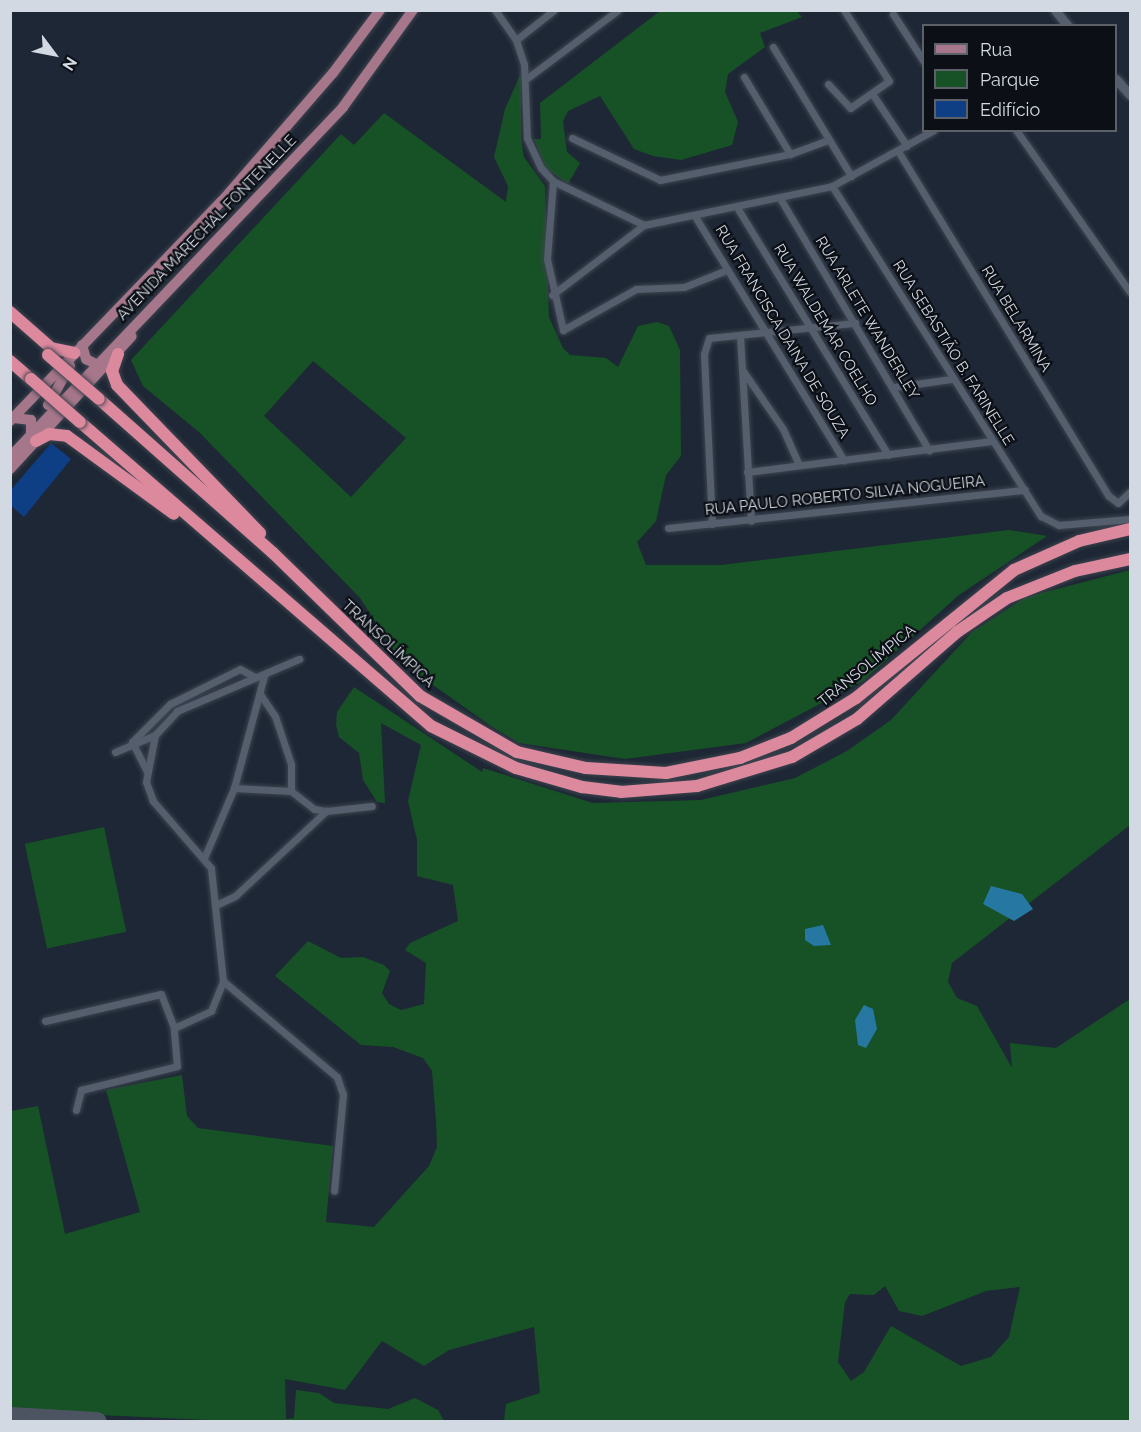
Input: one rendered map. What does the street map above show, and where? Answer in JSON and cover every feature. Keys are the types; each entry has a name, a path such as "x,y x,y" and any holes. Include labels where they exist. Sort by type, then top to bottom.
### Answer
{"highway":[{"path":"10,312 66,353"},
{"name":"TRANSOLÍMPICA","path":"10,321 66,353 99,399 273,553 389,669 478,734 557,763 666,773 740,758 791,738 856,698 1014,570 1079,541 1131,529"},
{"path":"118,354 112,371 117,385 248,519 273,553"},
{"path":"10,361 215,541 441,732 550,780 621,792 697,786 792,757 857,719 957,632 1007,598 1076,571 1131,559"},
{"path":"35,434 67,436 215,541"}],"main road":[{"name":"AVENIDA MARECHAL FONTENELLE","path":"12,419 66,353 256,164 380,10"},
{"name":"AVENIDA MARECHAL FONTENELLE","path":"10,457 35,434 96,364 343,106 413,10"},
{"path":"35,434 118,354 141,317"},
{"path":"66,353 96,364"},
{"path":"10,469 35,434 70,368 66,353"},
{"path":"12,419 31,420 35,434"}],"street":[{"path":"495,10 516,40 526,79 527,138 553,181 644,225"},
{"path":"516,40 554,10"},
{"path":"526,79 618,10"},
{"path":"828,84 848,108 873,95 889,77 844,10"},
{"path":"1054,10 1066,24"},
{"path":"892,14 922,59"},
{"path":"773,47 851,176"},
{"path":"744,77 790,154"},
{"path":"1117,80 1131,95"},
{"path":"873,95 907,146"},
{"path":"552,294 644,225 696,218 781,200 832,186 931,132"},
{"path":"1017,132 1131,292"},
{"path":"572,138 660,180 790,154 828,140"},
{"name":"RUA BELARMINA","path":"898,151 1113,500 1122,502 1131,492"},
{"path":"553,181 547,219 552,294 560,327 568,330 636,289 684,287 727,270"},
{"name":"RUA SEBASTIÃO B. FARINELLE","path":"832,186 951,380 1041,516 1059,525 1131,519"},
{"name":"RUA ARLETE WANDERLEY","path":"781,200 894,387 929,450"},
{"name":"RUA WALDEMAR COELHO","path":"738,209 888,455"},
{"name":"RUA FRANCISCA DAINA DE SOUZA","path":"696,218 844,460"},
{"path":"712,524 704,354 715,336 812,330 855,323"},
{"path":"740,336 751,521"},
{"path":"743,371 783,429 799,465"},
{"path":"894,387 951,380"},
{"path":"747,472 992,441"},
{"name":"RUA PAULO ROBERTO SILVA NOGUEIRA","path":"668,528 751,521 1025,490"},
{"path":"147,772 155,735 177,711 253,676 264,676 299,659"},
{"path":"132,742 170,704 240,669 253,676"},
{"path":"205,856 234,788 264,676"},
{"path":"260,694 275,716 291,764 291,791"},
{"path":"115,752 132,742 155,735"},
{"path":"132,742 147,772 153,801 205,856 218,904 223,981 211,1011 174,1028"},
{"path":"234,788 291,791 326,811 372,806"},
{"path":"218,904 235,896 326,811"},
{"path":"223,981 337,1077 343,1094 334,1191"},
{"path":"45,1021 161,994 174,1028 177,1066 81,1090 76,1110"}],"green space":[{"path":"796,10 802,17 760,33 765,47 728,74 725,92 738,122 732,145 681,160 653,156 634,149 600,96 568,111 563,121 567,152 580,163 568,184 545,168 534,139 541,139 540,103 660,11"},
{"path":"521,73 521,138 524,157 545,186 549,317 563,348 570,355 606,358 618,367 638,326 657,322 669,326 680,350 681,456 666,475 656,521 637,542 646,565 721,565 1009,530 1047,536 959,595 863,681 746,743 625,759 519,743 402,663 360,598 200,433 143,386 131,360 341,134 354,145 384,113 506,202 508,186 494,157 505,109","holes":["313,361 406,438 351,497 264,416"]},
{"path":"1130,570 1130,825 952,963 948,982 957,998 977,1006 1012,1068 1010,1043 1056,1048 1130,999 1130,1421 504,1421 506,1404 540,1393 534,1327 449,1350 424,1366 382,1341 345,1390 285,1379 286,1419 294,1418 296,1390 319,1393 334,1403 388,1409 415,1398 438,1410 444,1421 231,1421 11,1411 11,1111 38,1106 65,1234 140,1212 106,1090 182,1075 187,1116 198,1128 333,1146 326,1222 374,1227 429,1166 437,1147 436,1121 432,1071 423,1058 393,1047 361,1045 275,976 308,941 341,958 363,957 384,965 390,971 382,993 389,1004 401,1010 424,1004 426,963 405,950 410,943 458,921 453,885 417,876 417,840 408,801 421,745 381,723 385,803 377,802 363,780 359,753 339,737 336,725 337,712 354,687 482,772 483,768 593,803 701,800 795,778 847,751 891,720 972,632 1026,597","holes":["885,1286 899,1311 922,1316 986,1291 1020,1287 1009,1337 991,1357 961,1366 891,1326 864,1372 851,1381 838,1362 845,1302 850,1294 874,1295"]},
{"path":"104,827 126,932 47,949 25,844"}],"water":[{"path":"991,886 1022,894 1033,909 1014,921 983,904"},
{"path":"823,925 831,945 814,946 805,940 805,929"},
{"path":"864,1005 873,1009 877,1029 866,1048 858,1045 855,1020"}],"building":[{"path":"51,443 71,459 24,517 10,505 10,491"}],"taxiway":[{"path":"10,1417 97,1422"}]}
